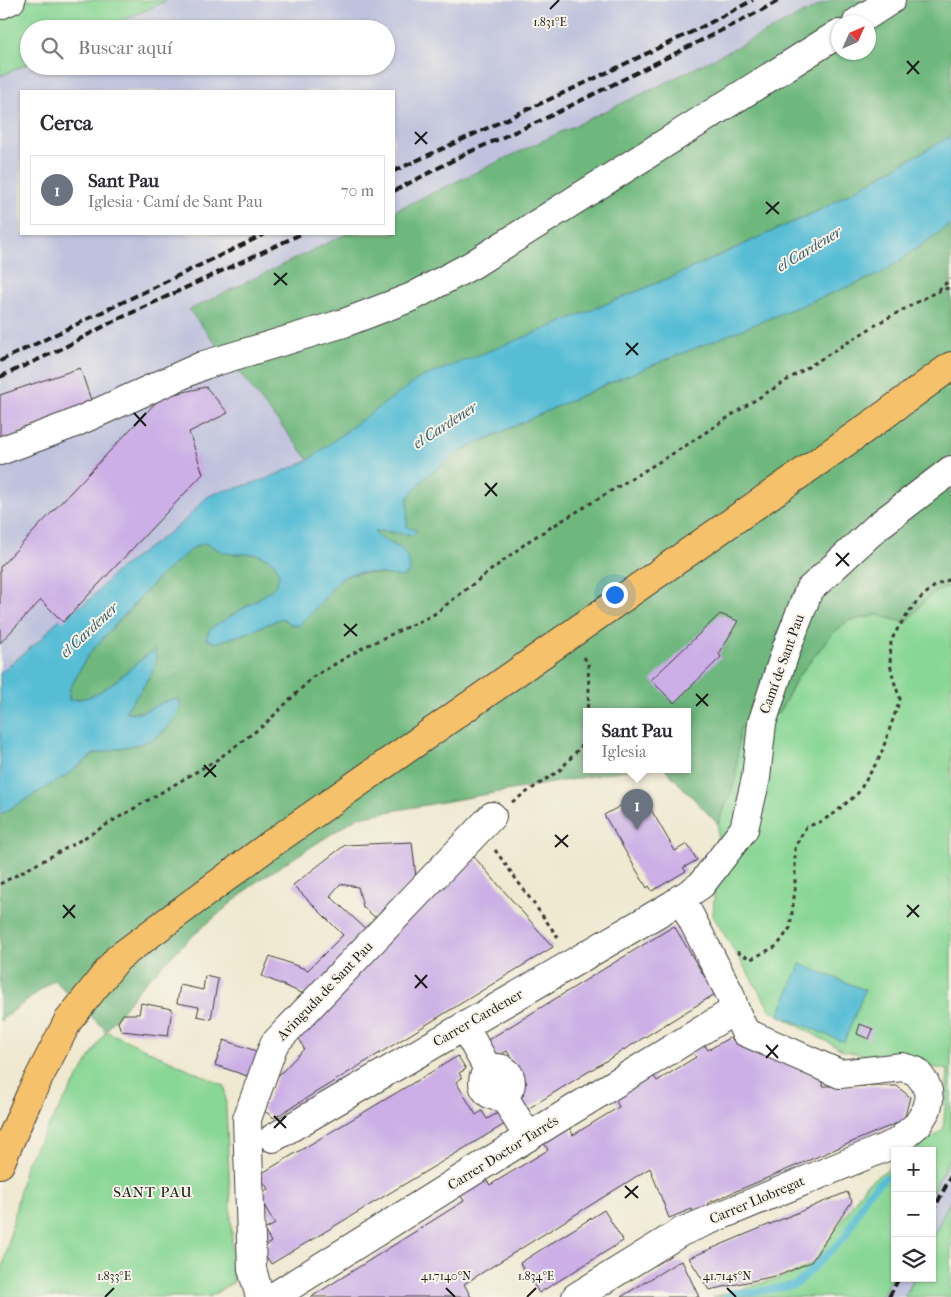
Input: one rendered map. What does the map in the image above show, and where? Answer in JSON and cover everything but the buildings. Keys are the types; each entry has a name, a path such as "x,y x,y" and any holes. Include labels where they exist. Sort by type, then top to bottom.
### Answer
{"main road":[{"path":"0,1164 31,1093 68,1021 118,958 271,844 570,636 951,366"}],"street":[{"path":"0,5 10,0"},
{"path":"868,15 891,0"},
{"path":"0,451 70,425 204,365 344,323 412,297 472,265 831,38"},
{"name":"Camí de Sant Pau","path":"681,898 701,885 744,829 756,778 762,723 787,647 809,590 878,526 951,470"},
{"name":"Avinguda de Sant Pau","path":"260,1297 252,1269 246,1119 274,1044 486,823"},
{"path":"681,898 730,994 735,1010"},
{"name":"Carrer Cardener","path":"273,1138 681,898"},
{"name":"Carrer Llobregat","path":"576,1297 681,1232 896,1143 918,1124 927,1109 928,1091 916,1071 902,1067 840,1074 745,1032 735,1010"},
{"name":"Carrer Doctor Tarrés","path":"273,1297 735,1010"},
{"path":"464,1026 489,1071 483,1079 484,1089 493,1096 503,1095 528,1137"}],"path":[{"path":"936,292 951,279"},
{"path":"0,884 72,845 218,759 264,725 313,677 364,648 433,614 530,540 682,448 882,321 936,292 951,287"},
{"path":"733,950 751,959 777,946 790,928 795,890 795,848 806,827 820,822 835,813 858,793 880,757 900,699 890,664 892,641 898,628 917,601 936,585 951,579"},
{"path":"570,636 588,664 587,708"},
{"path":"576,961 486,823 560,770 583,744"}],"shaded area":[{"path":"168,0 830,0 669,81 395,211 395,90 20,90 20,235 344,235 189,310 309,460 266,479 207,497 182,523 113,574 87,602 55,623 42,637 0,673 0,76 20,67 20,75 395,75 395,20 124,20"},
{"path":"951,1155 951,1199 936,1231 936,1192 936,1185"},
{"path":"891,1278 891,1282 912,1282 905,1297 881,1297"}],"green space":[{"path":"0,0 168,0 124,20 20,20 20,67 0,76"},
{"path":"830,0 951,0 951,136 820,210 674,276 548,328 353,426 309,460 189,310 344,235 395,235 395,211 669,81"},
{"path":"951,224 951,586 936,592 926,600 907,623 878,615 848,621 832,634 797,678 779,713 740,728 735,782 718,824 669,773 691,773 691,708 583,708 583,773 608,773 358,817 256,882 188,940 142,985 106,1031 54,980 0,1021 0,815 67,775 94,754 143,743 169,727 161,703 144,711 125,712 145,685 146,655 113,683 92,696 69,700 69,691 85,660 94,648 157,579 184,554 205,543 223,552 256,554 267,558 275,564 279,574 277,584 269,592 230,616 206,638 215,643 247,633 282,618 290,624 344,577 360,573 388,575 398,547 381,539 374,532 395,533 407,527 408,497 426,477 460,451 611,382 882,273"},
{"path":"951,586 951,1155 936,1185 936,1147 919,1147 943,1130 948,1070 844,1051 771,1011 713,916 718,824 735,782 740,728 779,713 797,678 832,634 848,621 878,615 906,623 921,605 936,592"},
{"path":"106,1031 225,1086 234,1282 209,1297 0,1297 0,1282 25,1165"},
{"path":"891,1167 891,1278 881,1297 713,1297 793,1274 814,1262 866,1184"},
{"path":"951,1199 951,1297 905,1297 912,1282 936,1282 936,1231"}],"water":[{"name":"el Cardener","path":"951,136 951,224 882,273 611,382 460,451 426,477 408,497 407,527 417,530 413,535 383,531 374,532 402,550 406,555 410,571 403,577 367,572 350,574 337,583 299,626 290,624 282,618 247,633 215,643 206,638 211,628 269,592 277,584 279,574 275,564 267,558 256,554 232,554 223,552 205,543 194,547 160,576 94,648 85,660 69,691 69,700 93,695 109,686 155,650 156,658 153,671 125,712 139,713 169,700 179,699 180,708 175,718 162,733 153,739 94,754 67,775 0,815 0,673 42,638 55,623 87,602 113,574 182,523 207,497 218,492 266,479 309,460 420,378 674,276 820,210"},
{"path":"800,964 865,990 844,1042 779,1015"}],"waterway":[{"path":"727,1297 733,1292 749,1293 796,1285 845,1237 868,1193 886,1177"}],"railway":[{"path":"395,171 585,83 698,29 753,0"},
{"path":"395,190 467,153 544,119 780,0"},
{"path":"0,361 263,235"},
{"path":"0,377 61,349 112,322 299,235"},
{"path":"936,1205 951,1176"},
{"path":"889,1297 897,1282"}],"place":[{"name":"Sant Pau","path":"637,830"}],"district":[{"name":"SANT PAU","path":"153,1192"}]}
